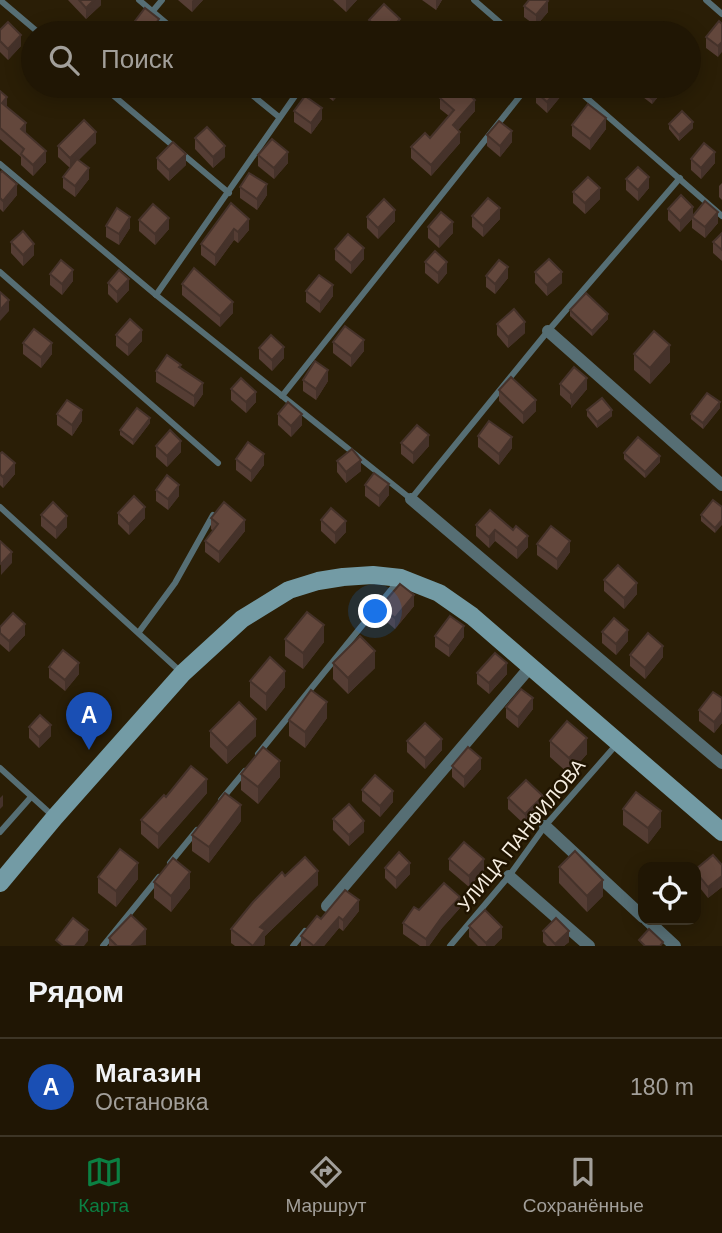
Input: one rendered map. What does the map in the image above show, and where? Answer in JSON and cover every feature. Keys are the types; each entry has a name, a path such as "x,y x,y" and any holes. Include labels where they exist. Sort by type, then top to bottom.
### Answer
{"main road":[{"path":"0,883 183,673 242,619 289,590 343,577 373,575 401,578 439,593 472,616 722,832"}],"street":[{"path":"548,331 722,485"},
{"path":"411,499 722,763"},
{"path":"322,911 531,666"},
{"path":"545,826 638,912"},
{"path":"509,876 589,946"},
{"path":"652,925 675,946"}],"lane":[{"path":"0,0 25,21"},
{"path":"139,0 163,21"},
{"path":"152,12 162,0"},
{"path":"474,0 498,21"},
{"path":"706,0 722,14"},
{"path":"116,98 229,193"},
{"path":"256,98 279,117"},
{"path":"156,295 293,98"},
{"path":"282,396 518,98"},
{"path":"587,98 722,216"},
{"path":"0,164 156,295 411,499 548,331 680,178"},
{"path":"0,272 218,463"},
{"path":"0,507 183,673"},
{"path":"139,632 175,583 213,515"},
{"path":"217,805 401,578"},
{"name":"УЛИЦА ПАНФИЛОВА","path":"450,946 509,876 545,826 618,744"},
{"path":"0,768 55,817"},
{"path":"0,832 31,797"},
{"path":"103,946 200,827"},
{"path":"293,946 310,926"}],"building":[{"path":"79,0 94,0 86,8"},
{"path":"529,0 548,1 536,15 524,6"},
{"path":"384,4 400,19 398,21 369,20"},
{"path":"145,8 159,19 157,21 135,21"},
{"path":"719,21 722,24 722,42 718,46 706,37"},
{"path":"8,22 21,35 8,49 0,41 0,30"},
{"path":"0,91 7,97 2,103 26,123 21,129 46,151 33,165 21,154 24,149 0,128"},
{"path":"304,98 322,108 311,123 294,111"},
{"path":"440,98 475,100 453,125 460,132 431,165 411,147 425,133 430,138 454,110"},
{"path":"588,104 606,118 590,139 572,125"},
{"path":"682,111 693,122 679,135 669,124"},
{"path":"84,120 96,132 70,158 58,146"},
{"path":"499,121 512,131 500,146 487,135"},
{"path":"207,127 225,146 213,157 195,138"},
{"path":"272,139 288,152 274,168 258,155"},
{"path":"173,142 186,154 169,170 157,158"},
{"path":"704,143 715,152 701,168 691,159"},
{"path":"77,159 89,168 75,186 63,177"},
{"path":"638,167 649,177 638,190 626,179"},
{"path":"2,171 17,184 3,201 0,198"},
{"path":"249,173 267,184 257,199 240,187"},
{"path":"588,177 600,188 585,203 573,192"},
{"path":"681,195 693,207 680,221 668,209"},
{"path":"488,198 500,208 483,226 472,216"},
{"path":"384,199 395,210 378,228 367,217"},
{"path":"705,201 718,212 705,227 692,217"},
{"path":"231,203 249,219 238,232 234,229 215,255 201,244"},
{"path":"153,204 169,218 155,234 139,220"},
{"path":"117,208 130,217 119,234 106,226"},
{"path":"441,212 453,222 439,237 428,227"},
{"path":"23,231 34,244 23,255 11,242"},
{"path":"722,233 722,250 713,242"},
{"path":"348,234 364,248 351,263 335,249"},
{"path":"435,251 447,262 438,273 425,262"},
{"path":"549,259 562,272 547,285 535,272"},
{"path":"61,260 73,270 62,284 50,274"},
{"path":"499,260 508,267 495,284 486,276"},
{"path":"194,268 233,302 220,316 182,284"},
{"path":"119,270 129,279 117,292 108,283"},
{"path":"319,275 333,285 320,302 306,291"},
{"path":"0,292 9,300 0,310"},
{"path":"586,293 608,314 592,331 570,310"},
{"path":"514,309 525,322 508,337 497,324"},
{"path":"130,319 142,330 128,345 116,335"},
{"path":"345,326 364,340 351,356 333,342"},
{"path":"34,329 52,343 41,357 23,343"},
{"path":"654,331 670,345 650,368 634,354"},
{"path":"271,335 284,347 272,360 259,348"},
{"path":"167,355 181,365 179,367 203,383 194,396 156,371"},
{"path":"315,361 328,370 316,389 303,380"},
{"path":"574,367 587,378 571,397 560,384"},
{"path":"511,377 536,400 523,413 499,390"},
{"path":"241,378 256,392 246,402 231,389"},
{"path":"707,393 720,402 703,423 691,414"},
{"path":"602,398 612,410 597,422 587,410"},
{"path":"67,400 82,410 72,425 57,414"},
{"path":"288,402 302,414 291,426 278,414"},
{"path":"137,408 150,418 133,440 120,430"},
{"path":"489,421 512,437 499,454 478,436"},
{"path":"417,425 429,435 413,453 401,443"},
{"path":"170,430 181,441 167,456 156,446"},
{"path":"638,437 660,456 645,472 624,453"},
{"path":"248,442 264,454 251,471 236,459"},
{"path":"352,449 361,460 346,472 337,461"},
{"path":"2,452 15,463 3,477 0,474"},
{"path":"374,473 389,484 379,496 365,485"},
{"path":"167,475 179,485 168,499 156,490"},
{"path":"134,496 145,507 129,524 118,513"},
{"path":"713,500 722,507 722,520 715,528 701,515"},
{"path":"53,502 67,516 56,528 41,515"},
{"path":"224,502 245,520 219,552 205,541 218,524 211,518"},
{"path":"331,508 346,521 335,533 321,520"},
{"path":"490,510 513,530 516,526 528,536 517,548 495,530 489,537 476,525"},
{"path":"551,526 570,541 557,559 537,544"},
{"path":"0,541 12,552 1,564 0,563"},
{"path":"618,565 637,583 624,598 604,580"},
{"path":"400,584 414,595 395,618 381,606"},
{"path":"307,612 324,625 303,653 285,639"},
{"path":"13,613 25,624 9,641 0,633 0,627"},
{"path":"450,616 464,626 449,646 435,636"},
{"path":"614,618 628,630 616,644 602,632"},
{"path":"648,633 663,646 645,668 630,655"},
{"path":"360,636 375,651 348,678 333,663"},
{"path":"63,650 79,663 65,680 49,667"},
{"path":"495,653 507,663 489,683 477,673"},
{"path":"270,657 285,671 266,694 250,681"},
{"path":"521,689 533,698 518,717 506,707"},
{"path":"311,690 327,702 305,732 289,720"},
{"path":"713,692 722,698 722,712 714,722 699,710"},
{"path":"239,702 256,719 227,748 210,731"},
{"path":"40,715 51,725 39,737 29,727"},
{"path":"567,721 587,738 569,758 550,741"},
{"path":"425,723 442,739 425,758 407,741"},
{"path":"263,747 280,761 258,787 241,774"},
{"path":"468,747 481,758 464,777 452,766"},
{"path":"191,766 207,779 158,834 141,820 164,795 166,797"},
{"path":"375,775 393,791 380,806 362,790"},
{"path":"526,780 543,796 525,814 508,798"},
{"path":"636,792 661,811 648,828 623,809"},
{"path":"225,793 241,805 209,847 192,835"},
{"path":"349,804 364,821 349,835 333,819"},
{"path":"464,842 484,859 469,876 449,859"},
{"path":"120,849 138,863 116,891 98,877"},
{"path":"575,851 603,880 587,896 559,867"},
{"path":"399,852 410,863 396,878 385,868"},
{"path":"713,855 722,865 722,876 708,887 701,878 701,865"},
{"path":"305,857 318,871 260,927 265,930 253,946 231,929 282,872 285,876"},
{"path":"173,858 190,872 171,896 154,882"},
{"path":"444,883 460,897 426,939 403,923 414,907 419,910"},
{"path":"345,890 359,900 343,920 339,917 314,946 301,936 317,916 321,919"},
{"path":"485,910 502,927 486,943 469,926"},
{"path":"131,915 146,929 131,946 117,946 109,938"},
{"path":"73,918 88,930 75,946 63,946 56,940"},
{"path":"556,918 569,931 555,944 543,931"},
{"path":"649,929 663,942 660,946 645,946 639,940"}],"place":[{"name":"Магазин","path":"89,750"}]}
